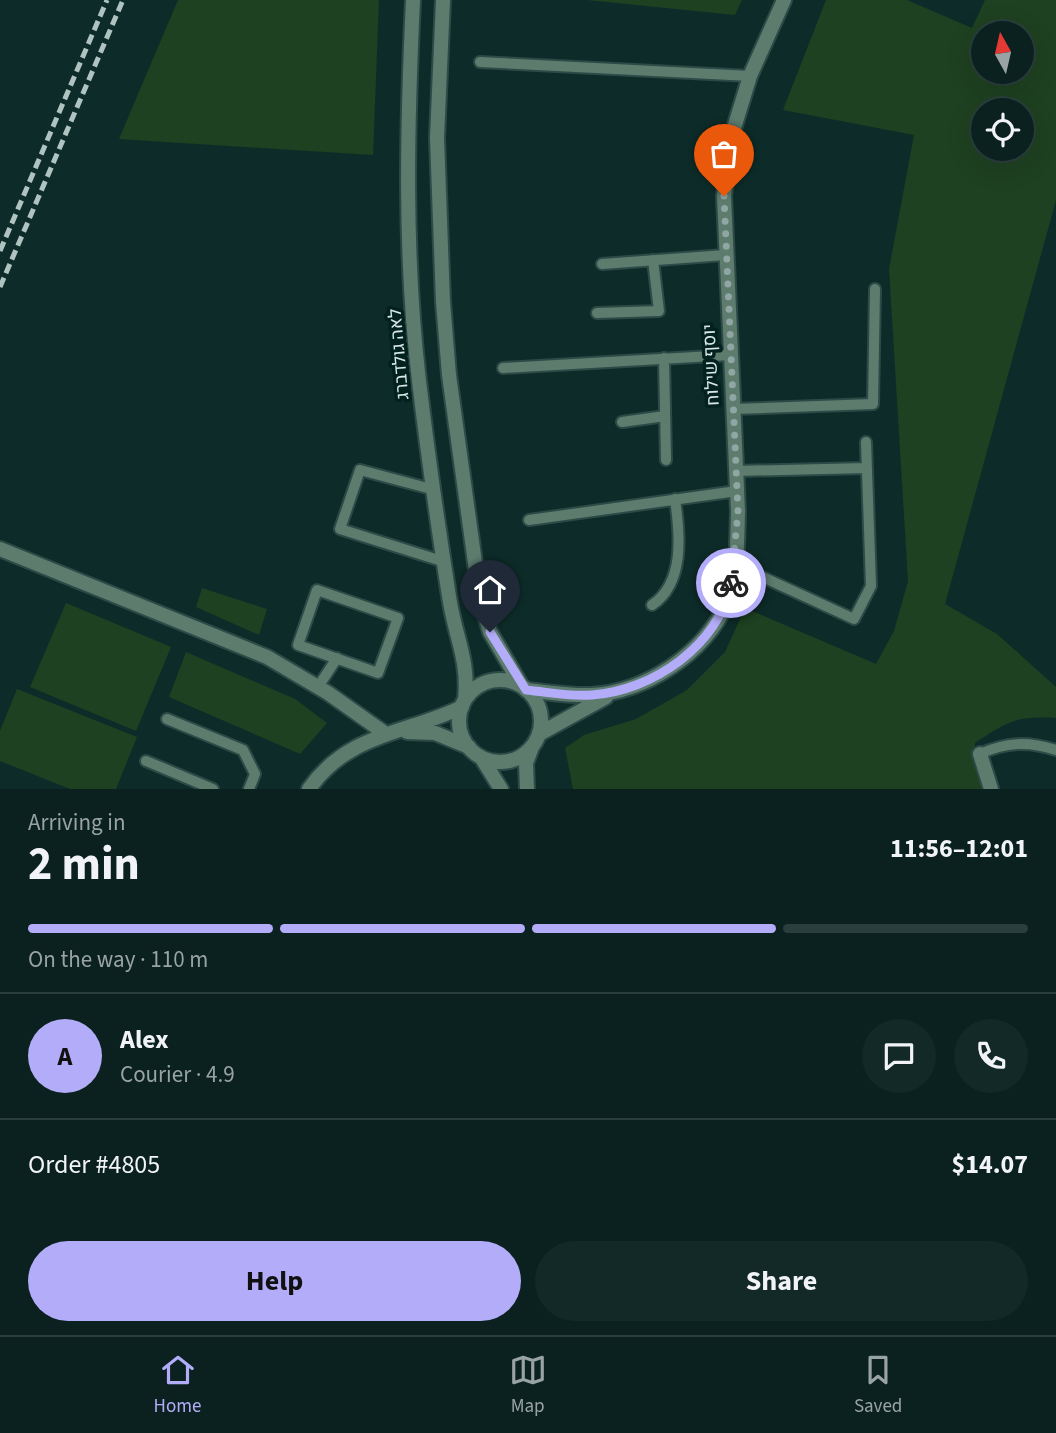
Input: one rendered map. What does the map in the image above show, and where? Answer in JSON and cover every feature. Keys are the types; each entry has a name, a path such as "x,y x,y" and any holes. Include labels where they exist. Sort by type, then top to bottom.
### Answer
{"street":[{"name":"לאה גולדברג","path":"413,0 407,137 409,225 419,379 451,605 468,673 464,704"},
{"path":"443,0 438,150 449,375 480,599 490,632 539,706 536,741 526,763 527,789"},
{"name":"יוסף שילוח","path":"626,688 643,683 681,660 709,632 728,602 734,564 737,491 724,196 731,138 750,76 784,0"},
{"path":"0,549 244,647 318,687 389,733 435,733 474,751 508,761 570,715 626,688"},
{"path":"501,789 462,735 459,721 464,704 474,689 487,682 507,680 524,687 591,695 626,688"},
{"path":"309,789 334,761 368,740 464,704"},
{"path":"980,754 991,789"}],"lane":[{"path":"480,62 750,76"},
{"path":"601,264 725,255"},
{"path":"597,313 659,311 653,260"},
{"path":"733,409 873,404 875,289"},
{"path":"503,368 730,355"},
{"path":"664,358 666,460"},
{"path":"622,422 665,416"},
{"path":"734,564 854,620 871,586 866,442"},
{"path":"736,471 867,468"},
{"path":"435,490 360,470 340,529 445,562"},
{"path":"529,520 737,491"},
{"path":"652,605 664,597 676,567 680,537 675,499"},
{"path":"317,590 398,618 378,673 337,659 298,645 317,590"},
{"path":"318,687 337,659"},
{"path":"167,719 243,750 255,774 249,789"},
{"path":"980,754 999,745 1018,743 1056,750"},
{"path":"146,761 213,789"}],"green space":[{"path":"178,0 379,0 373,155 119,139"},
{"path":"587,0 742,0 735,15"},
{"path":"826,0 907,0 971,28 971,84 1034,84 1034,21 975,21 985,0 1056,0 1056,200 945,604 997,634 1056,687 1056,718 1021,719 975,743 974,763 982,789 573,789 565,748 584,735 636,719 687,690 725,652 745,608 876,664 894,631 908,581 889,269 914,135 783,110"},
{"path":"202,588 267,609 259,635 196,607"},
{"path":"66,603 171,647 136,731 30,687"},
{"path":"186,652 295,699 327,723 300,754 169,697"},
{"path":"17,689 137,737 116,789 70,789 0,761 0,731"}],"railway":[{"path":"0,251 107,0"},
{"path":"0,287 123,0"}],"way so far":[{"path":"724,196 725,270 738,512 736,554 731,583"}],"route":[{"path":"490,632 526,690 591,695 618,691 642,683 681,660 709,632 728,602 731,583"}]}
